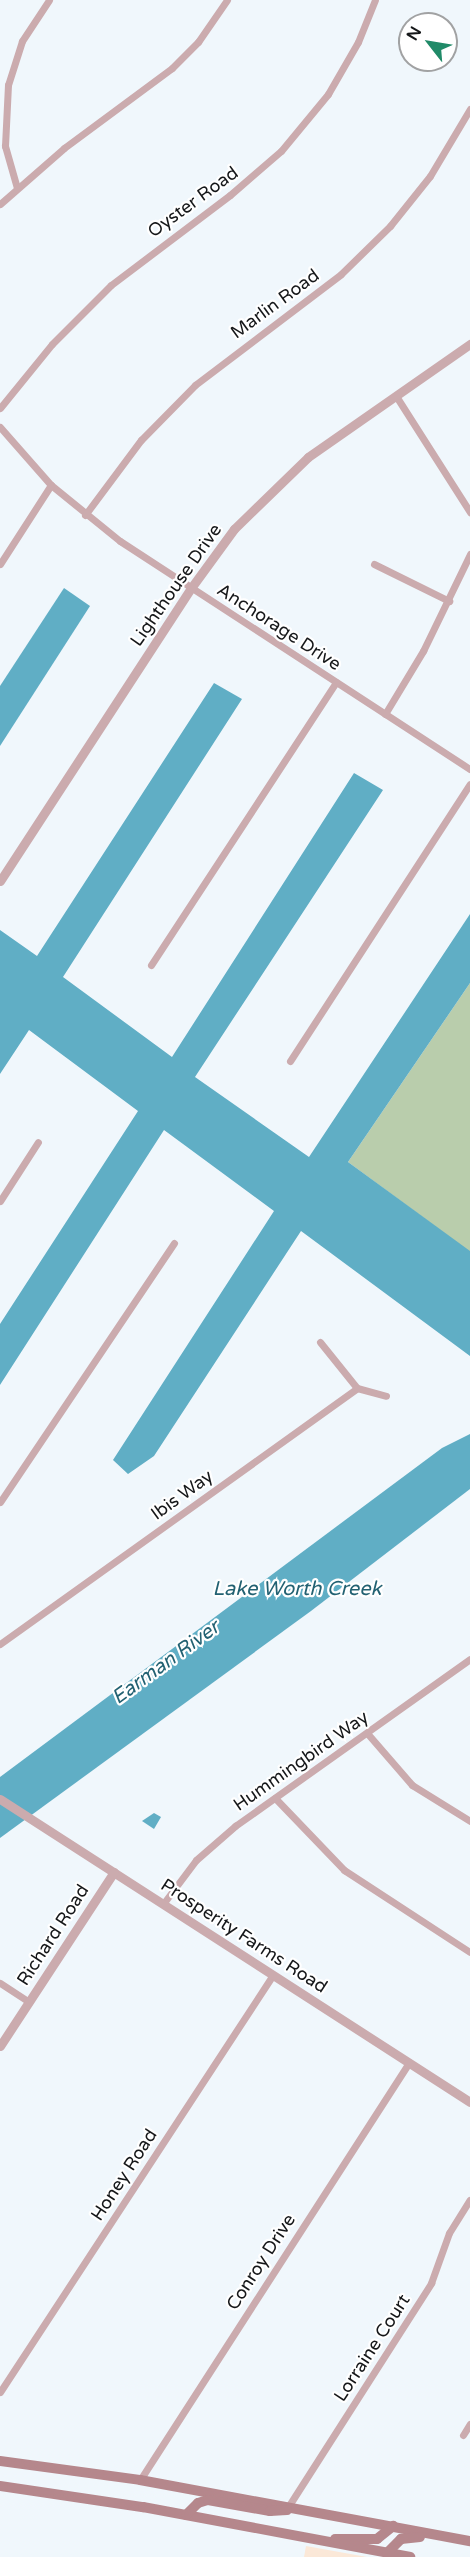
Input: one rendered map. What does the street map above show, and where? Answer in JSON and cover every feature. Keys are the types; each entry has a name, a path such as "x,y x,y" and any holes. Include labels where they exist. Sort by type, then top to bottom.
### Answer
{"main road":[{"path":"0,2461 140,2480 466,2540"},
{"path":"0,2486 186,2515 410,2557"},
{"path":"186,2515 198,2503 208,2500 270,2511 293,2508"},
{"path":"317,2540 377,2539 393,2526"},
{"path":"387,2553 408,2536 466,2540"}],"street":[{"path":"17,188 5,146 8,85 22,41 49,0"},
{"path":"0,204 17,188 172,68 198,42 227,0"},
{"name":"Oyster Road","path":"0,408 52,344 111,285 245,183 281,151 319,106 344,68 375,0"},
{"name":"Marlin Road","path":"85,515 141,440 195,386 341,274 382,234 430,176 470,109"},
{"name":"Lighthouse Drive","path":"0,881 191,588 234,529 282,480 470,344"},
{"path":"396,396 470,512"},
{"name":"Anchorage Drive","path":"0,427 51,485 85,515 191,588 470,769"},
{"path":"0,564 51,485"},
{"path":"385,714 449,601 470,554"},
{"path":"374,564 449,601"},
{"path":"151,965 336,682"},
{"path":"290,1061 470,784"},
{"path":"0,1201 39,1142"},
{"path":"0,1502 15,1486 174,1243"},
{"path":"320,1342 357,1388 386,1396"},
{"name":"Ibis Way","path":"0,1644 357,1388"},
{"name":"Hummingbird Way","path":"163,1904 196,1860 275,1798 470,1659"},
{"path":"367,1733 405,1778 470,1821"},
{"path":"275,1798 344,1870 470,1952"},
{"name":"Prosperity Farms Road","path":"0,1799 470,2102"},
{"name":"Richard Road","path":"0,2046 114,1872"},
{"name":"Honey Road","path":"0,2392 273,1975"},
{"path":"0,1983 29,2002"},
{"name":"Conroy Drive","path":"140,2480 409,2062"},
{"name":"Lorraine Court","path":"293,2508 431,2283 449,2233 470,2200"},
{"path":"463,2435 470,2424"}],"shaded area":[{"path":"306,2546 367,2557 304,2557"}],"green space":[{"path":"470,983 470,1252 348,1162"}],"water":[{"path":"64,588 90,606 0,746 0,686"},
{"path":"214,683 242,699 63,977 172,1057 354,773 383,790 195,1077 309,1157 470,914 470,983 348,1162 470,1251 470,1356 301,1231 154,1456 128,1474 113,1460 274,1211 164,1130 0,1385 0,1324 138,1111 29,1030 0,1074 0,930 37,956"},
{"name":"Lake Worth Creek","path":"470,1434 470,1489 311,1611 0,1838 0,1777 442,1448"},
{"path":"154,1813 161,1817 154,1829 142,1821"}],"water label":[{"name":"Earman River","path":"166,1663"}]}
